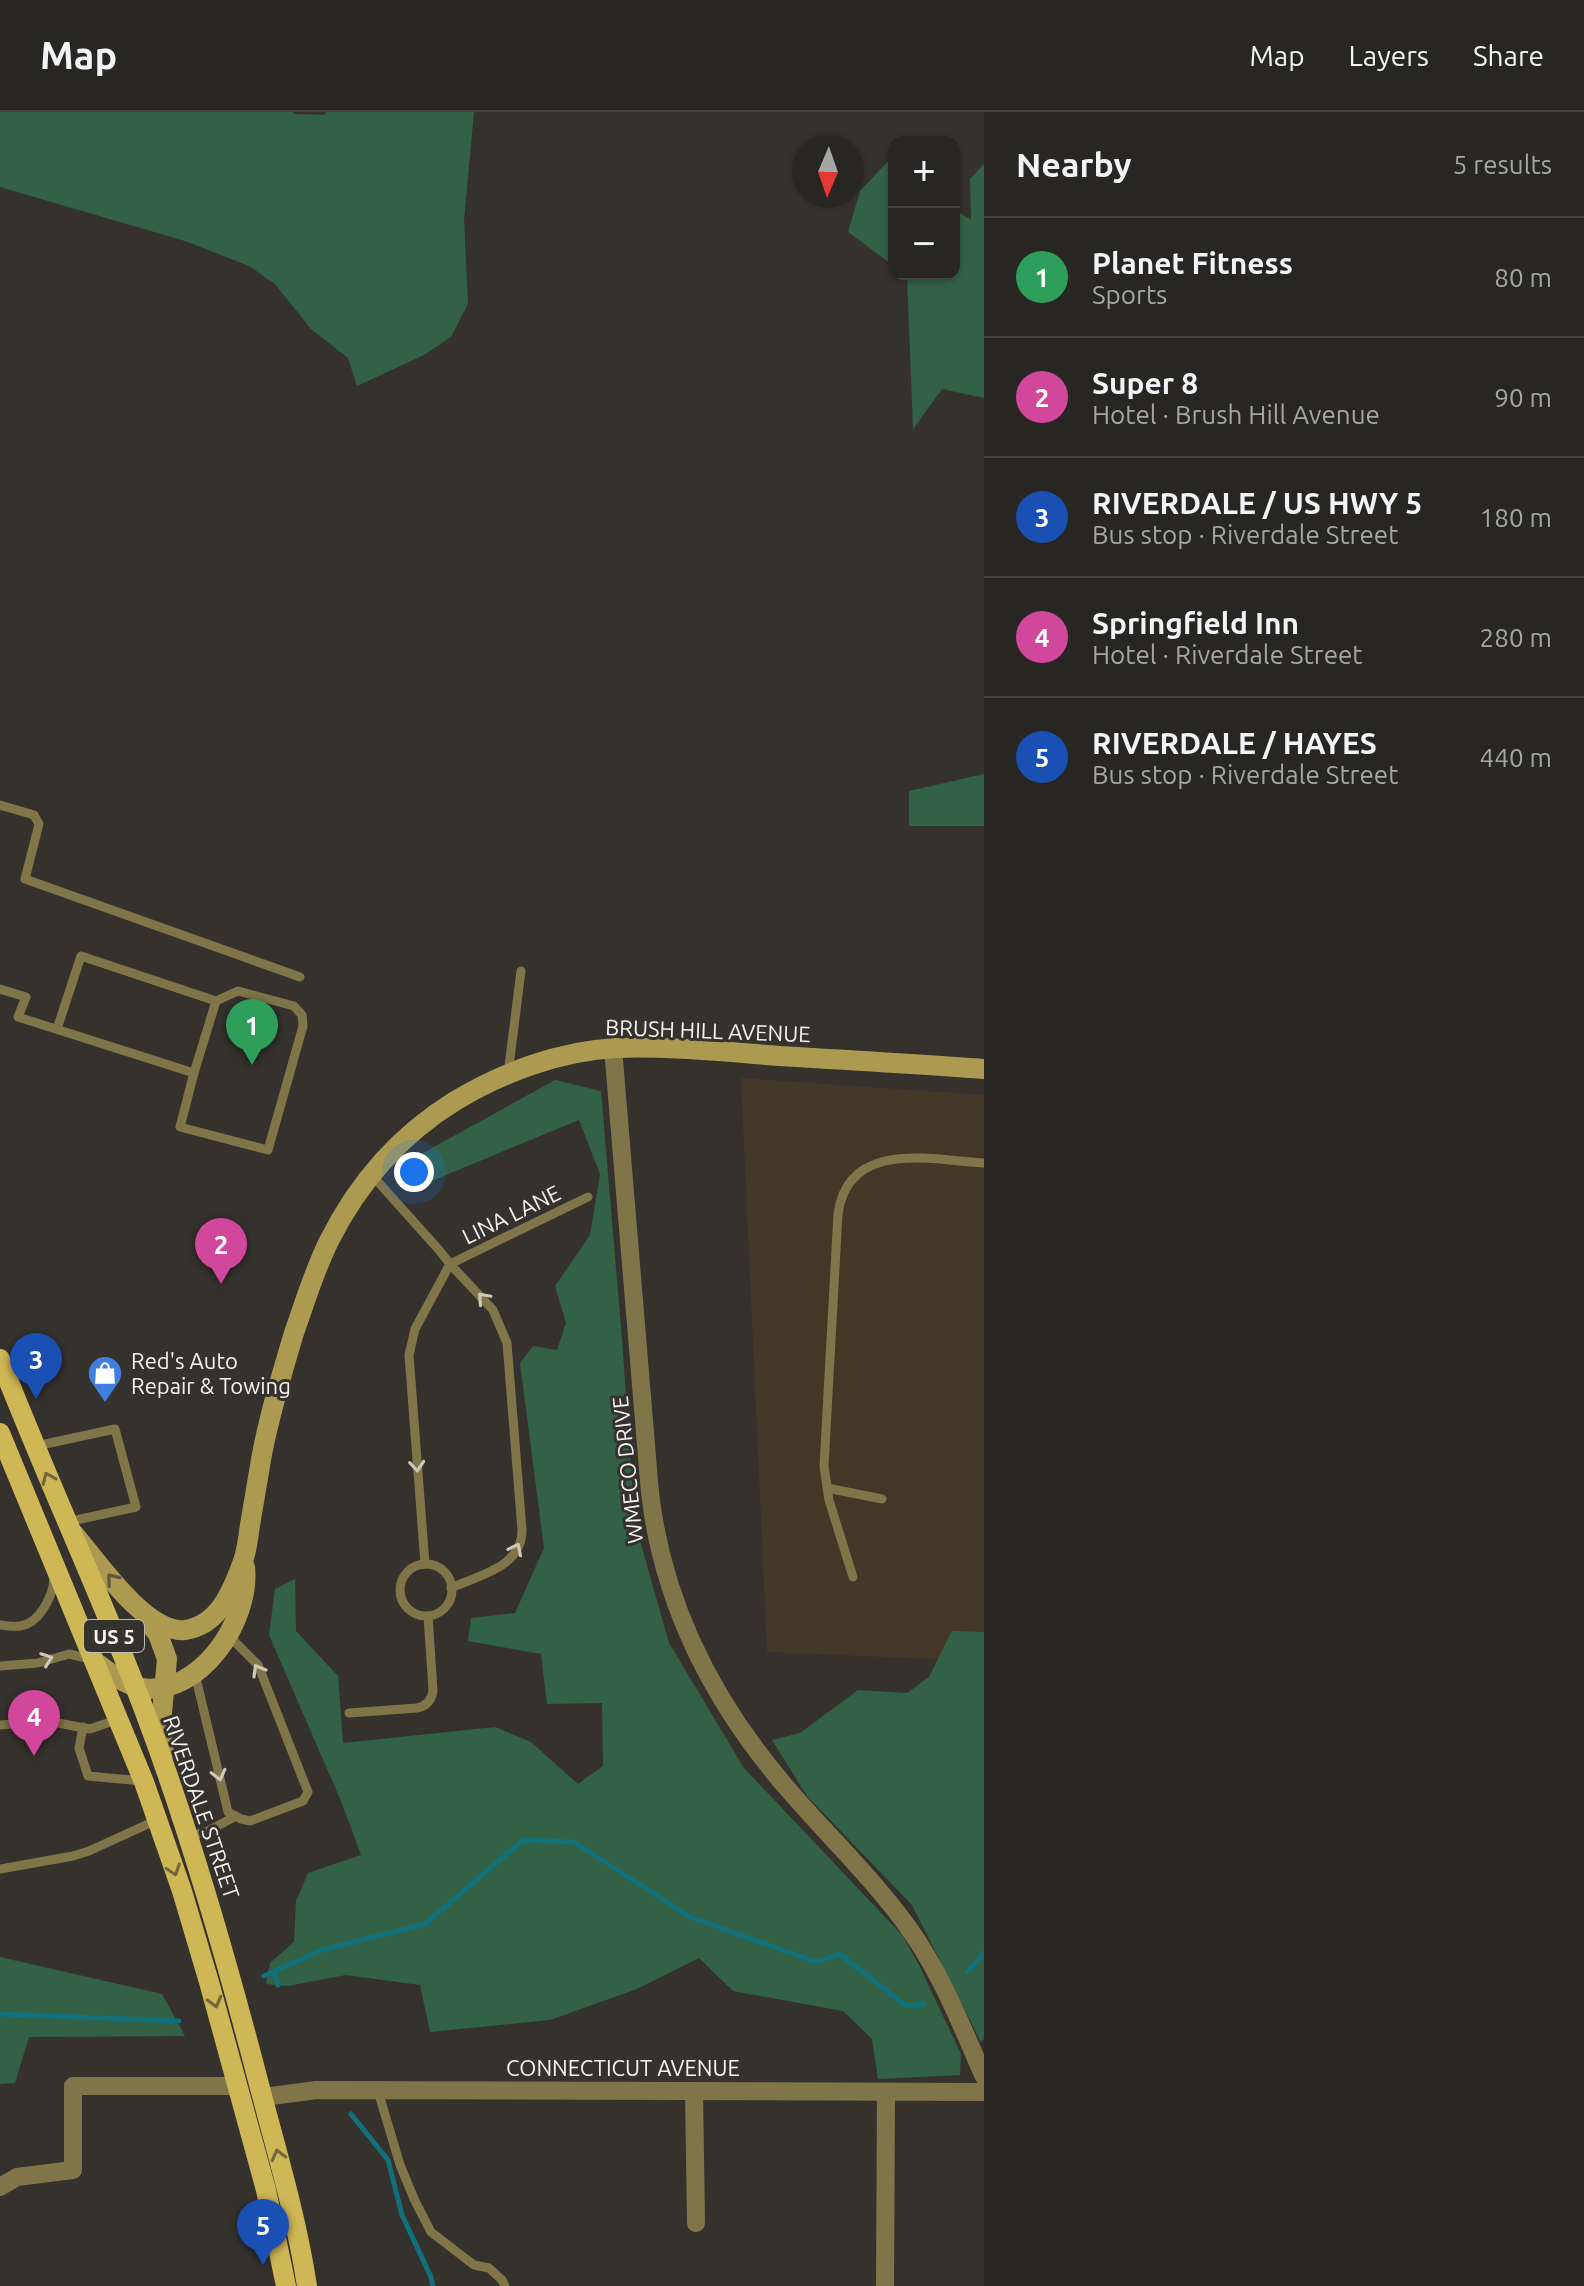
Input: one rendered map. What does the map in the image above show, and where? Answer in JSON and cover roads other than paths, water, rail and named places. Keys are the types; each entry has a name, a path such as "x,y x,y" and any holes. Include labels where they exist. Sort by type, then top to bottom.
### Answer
{"main road":[{"name":"RIVERDALE STREET","path":"0,1359 170,1782 213,1918 263,2097 307,2286"},
{"name":"US 5","path":"0,1433 144,1782 193,1927 266,2190 286,2286"}],"street":[{"name":"BRUSH HILL AVENUE","path":"184,1630 203,1624 219,1611 244,1559 270,1413 305,1301 332,1235 371,1174 423,1123 458,1100 508,1074 546,1061 613,1048 984,1069"},
{"name":"WMECO DRIVE","path":"613,1048 650,1493 658,1542 674,1603 689,1639 725,1705 785,1785 850,1857 911,1932 947,1991 984,2077"},
{"path":"68,1525 158,1634 165,1650 162,1740 170,1782"},
{"name":"BRUSH HILL AVENUE","path":"94,1661 117,1679 150,1689 177,1684 195,1672 225,1641 245,1594 244,1559"},
{"path":"136,1607 163,1627 225,1641"},
{"path":"0,2187 17,2177 73,2170 73,2086 237,2086"},
{"name":"CONNECTICUT AVENUE","path":"263,2097 317,2090 984,2092"},
{"path":"694,2091 696,2223"},
{"path":"885,2286 886,2092"}],"lane":[{"path":"0,805 34,815 39,824 25,879 300,977"},
{"path":"57,1029 81,956 216,1001 238,991 294,1006 302,1015 303,1026 268,1150 180,1127 216,1001"},
{"path":"508,1074 521,971"},
{"path":"0,989 26,997 18,1017 194,1073"},
{"path":"853,1577 836,1529 824,1466 838,1214 845,1190 854,1177 866,1168 889,1159 984,1163"},
{"path":"371,1174 493,1310 507,1343 522,1530 518,1549 500,1567 451,1588"},
{"name":"LINA LANE","path":"450,1264 588,1197"},
{"path":"425,1564 409,1355 415,1329 450,1264"},
{"path":"35,1446 115,1429 136,1507 68,1525"},
{"path":"827,1488 882,1499"},
{"path":"0,1625 25,1626 33,1620 51,1596 55,1564"},
{"path":"425,1564 445,1573 451,1588 445,1608 428,1616 415,1614 400,1597 405,1574 425,1564"},
{"path":"349,1713 417,1708 430,1701 433,1690 428,1616"},
{"path":"195,1672 228,1812 250,1821 303,1801 308,1792 258,1665 225,1641"},
{"path":"0,1666 25,1666 69,1654 94,1661"},
{"path":"0,1725 44,1720 93,1729 119,1719"},
{"path":"83,1727 79,1748 88,1776 144,1782"},
{"path":"188,1837 208,1831 236,1816"},
{"path":"0,1869 73,1856 157,1820"},
{"path":"378,2091 400,2165 431,2232 474,2265 489,2268 505,2286"}],"waterway":[{"path":"264,1976 322,1950 425,1924 523,1840 574,1842 690,1917 816,1962 840,1954 906,2006 924,2004"},
{"path":"967,1972 984,1953"},
{"path":"274,1972 278,1985"},
{"path":"0,2014 179,2021"},
{"path":"351,2114 388,2160 402,2215 433,2286"}],"place":[{"name":"Planet Fitness","path":"252,1065"},
{"name":"Super 8","path":"221,1284"},
{"name":"RIVERDALE / US HWY 5","path":"36,1399"},
{"name":"Red's Auto Repair & Towing","path":"105,1404"},
{"name":"Springfield Inn","path":"34,1756"},
{"name":"RIVERDALE / HAYES","path":"263,2265"}]}
